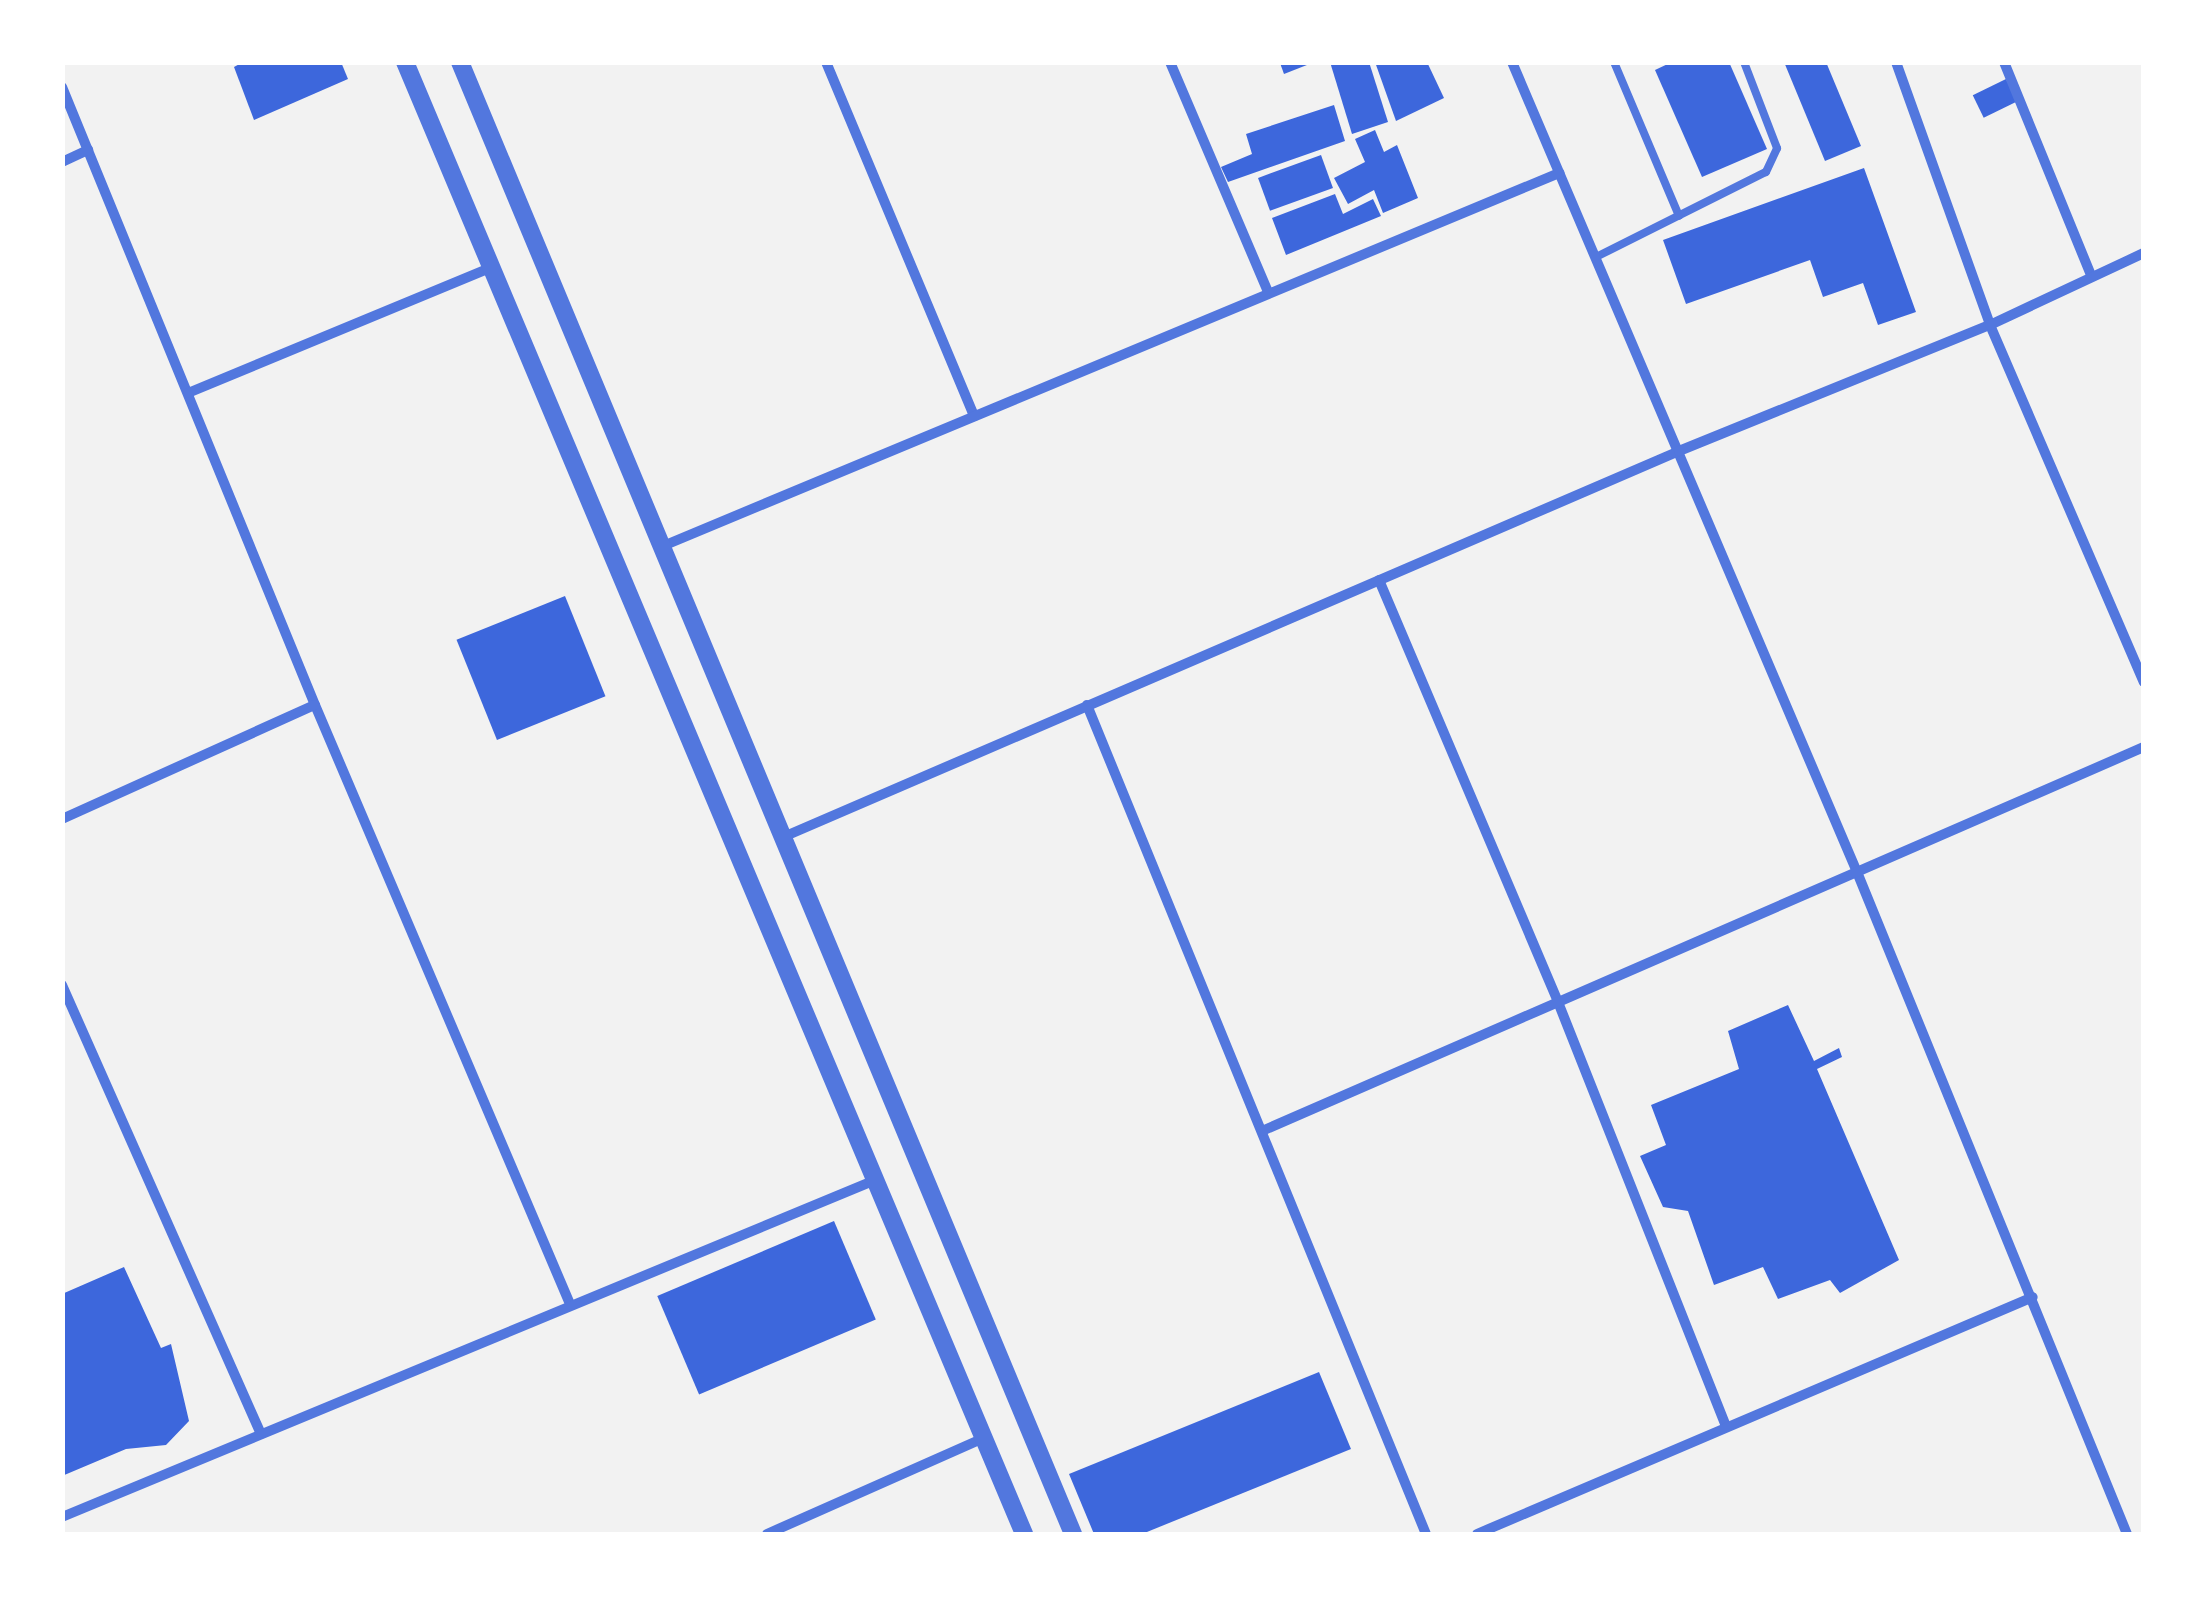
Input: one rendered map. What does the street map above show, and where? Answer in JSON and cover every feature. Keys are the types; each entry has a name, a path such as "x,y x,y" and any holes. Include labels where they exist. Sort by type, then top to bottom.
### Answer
{"street":[{"path":"404,62 1024,1534"},
{"path":"460,62 664,546 780,839 1073,1534"},
{"path":"826,62 974,416"},
{"path":"1170,62 1268,292"},
{"path":"1512,62 1857,872 2127,1534"},
{"path":"1896,62 1990,326 2144,682"},
{"path":"2004,62 2091,275"},
{"path":"62,87 315,705 570,1304"},
{"path":"62,162 88,150"},
{"path":"664,546 1560,172"},
{"path":"780,839 1679,452 1990,326 2144,253"},
{"path":"188,393 492,266"},
{"path":"1379,580 1558,1002 1726,1427"},
{"path":"1087,704 1426,1534"},
{"path":"62,819 315,705"},
{"path":"1262,1131 2144,747"},
{"path":"62,984 261,1434"},
{"path":"62,1518 876,1180"},
{"path":"1477,1534 2033,1298"},
{"path":"767,1534 984,1438"}],"lane":[{"path":"1614,62 1678,216"},
{"path":"1596,257 1766,172 1777,148 1744,62"}],"building":[{"path":"243,62 341,62 348,79 254,120 234,67"},
{"path":"1330,62 1369,62 1388,122 1352,134"},
{"path":"1375,62 1427,62 1444,98 1396,121"},
{"path":"1672,62 1729,62 1767,149 1702,177 1655,70"},
{"path":"1784,62 1826,62 1861,146 1825,161"},
{"path":"1280,63 1312,63 1284,74"},
{"path":"2006,79 2017,101 1984,118 1973,95"},
{"path":"1334,105 1345,141 1228,182 1221,167 1252,154 1246,134"},
{"path":"1375,130 1384,152 1397,145 1418,198 1383,213 1374,190 1348,204 1334,178 1365,162 1355,139"},
{"path":"1321,155 1333,188 1270,211 1258,178"},
{"path":"1864,168 1916,312 1878,325 1863,283 1823,297 1810,260 1686,304 1663,240"},
{"path":"1335,194 1343,214 1373,199 1381,216 1286,255 1272,218"},
{"path":"565,596 605,696 497,740 457,640"},
{"path":"1788,1005 1814,1061 1839,1048 1842,1057 1817,1069 1899,1260 1840,1293 1830,1280 1778,1299 1763,1267 1714,1285 1688,1211 1663,1207 1640,1156 1666,1145 1651,1105 1739,1069 1728,1031"},
{"path":"834,1221 876,1319 699,1395 657,1296"},
{"path":"124,1267 161,1348 171,1344 189,1421 166,1445 126,1449 62,1476 62,1294"},
{"path":"1319,1372 1351,1449 1142,1534 1094,1534 1069,1474"}]}
